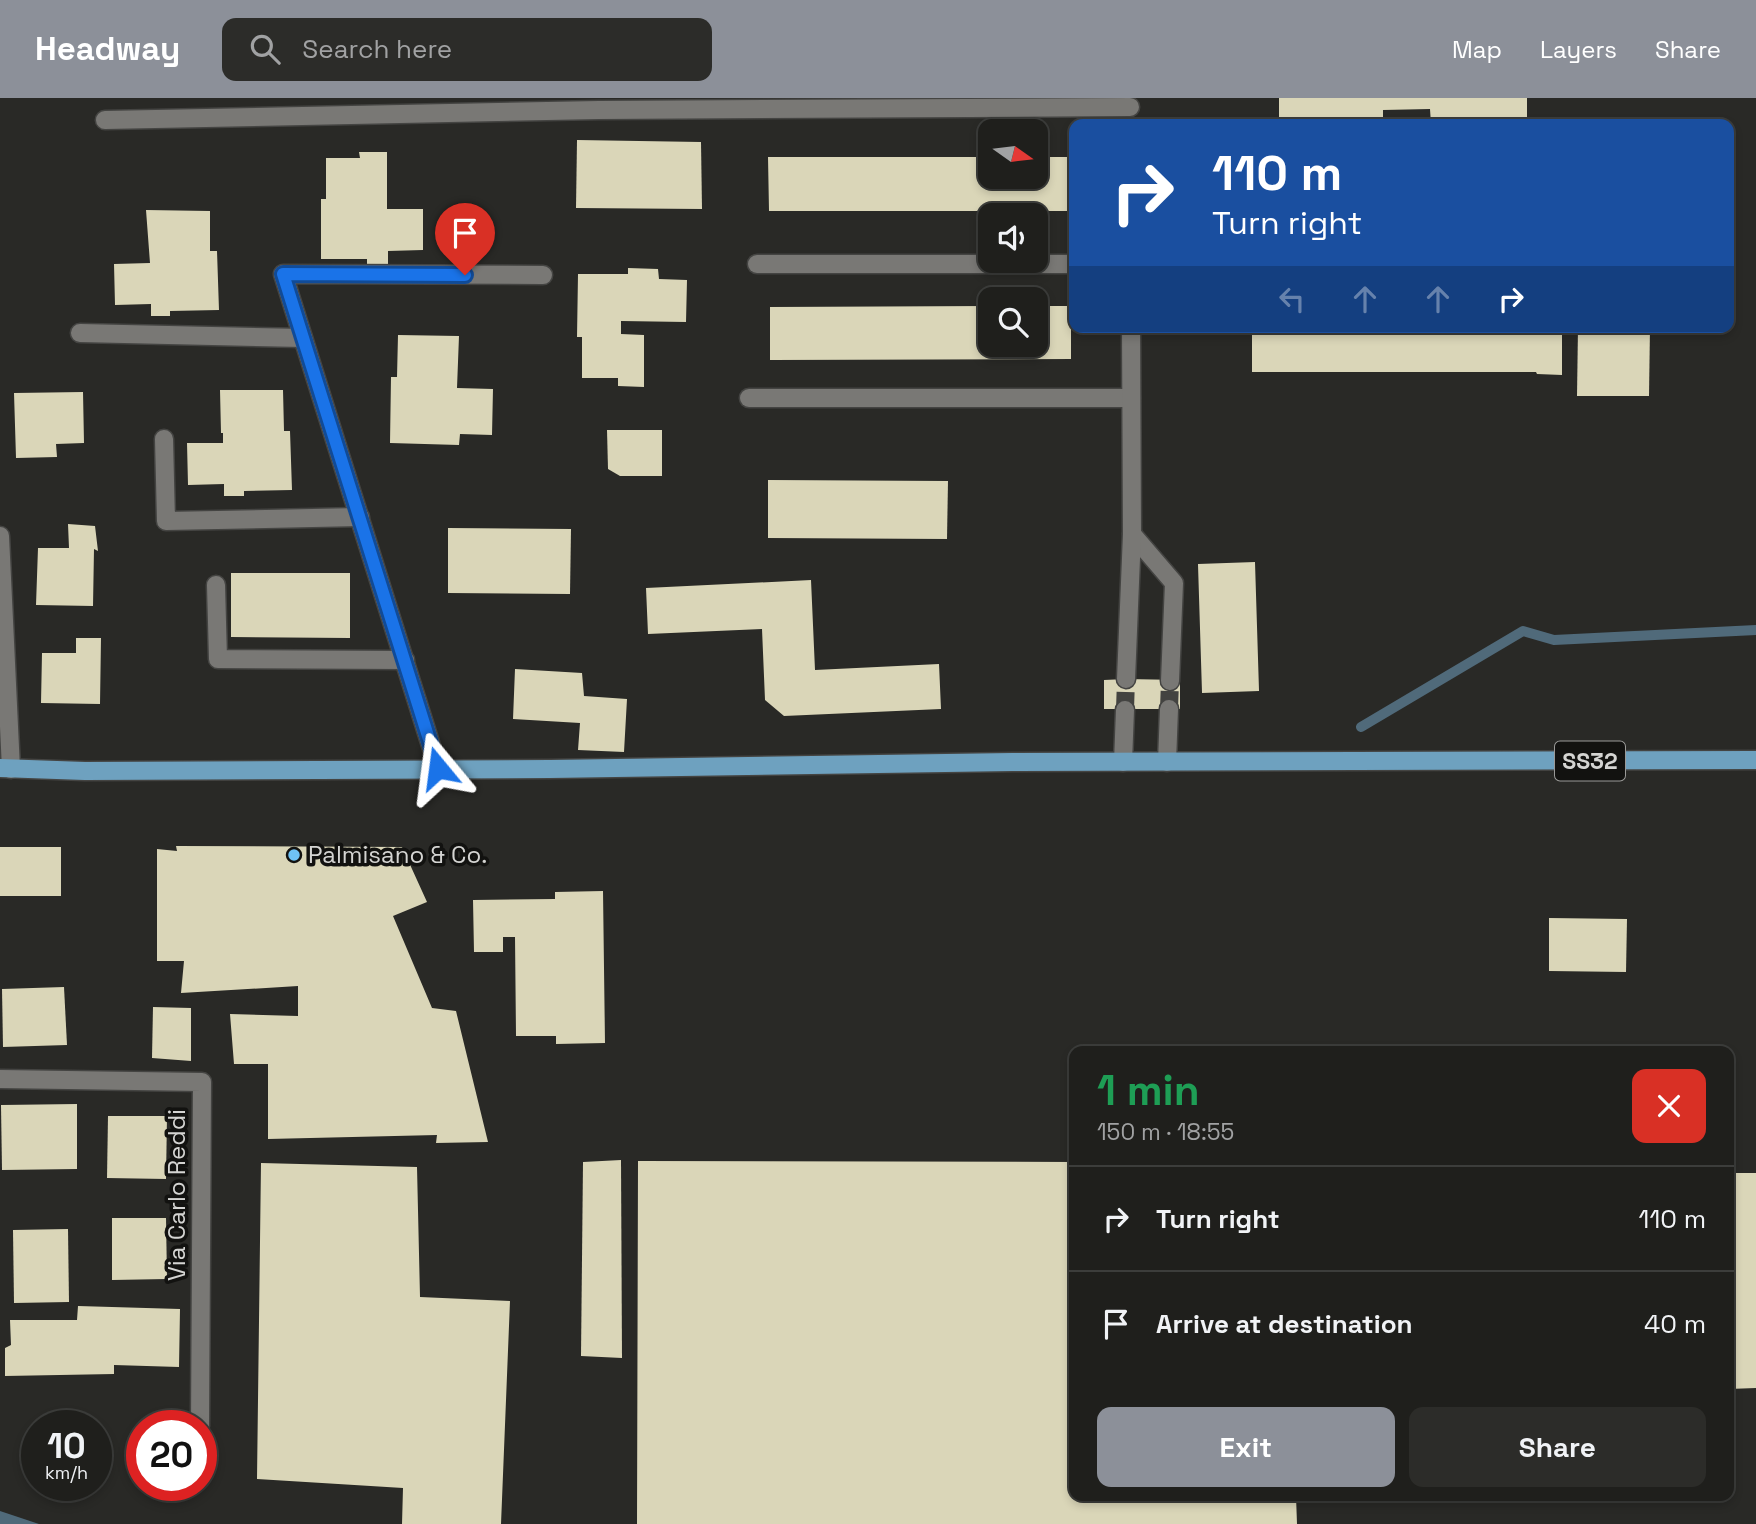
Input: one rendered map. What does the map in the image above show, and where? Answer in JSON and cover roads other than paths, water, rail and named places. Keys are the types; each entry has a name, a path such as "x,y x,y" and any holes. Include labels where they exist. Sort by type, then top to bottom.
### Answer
{"main road":[{"name":"SS32","path":"1167,762 1756,760"},
{"path":"5,769 99,771 1167,762"}],"street":[{"path":"105,120 600,104 1130,110"},
{"path":"757,264 1069,264"},
{"path":"438,768 283,274 543,275"},
{"path":"80,333 303,338"},
{"path":"1126,679 1132,534 1131,333"},
{"path":"749,398 1131,398"},
{"path":"164,439 166,521 360,517"},
{"path":"1132,534 1174,583 1170,681"},
{"path":"0,536 5,769"},
{"path":"216,585 218,659 405,660"},
{"path":"1167,762 1169,709"},
{"path":"1122,762 1125,710"},
{"name":"Via Carlo Reddi","path":"0,1079 202,1082 200,1410"}],"water":[{"path":"0,1511 39,1524 0,1524"}],"waterway":[{"path":"1361,727 1523,631 1554,640 1756,630"}],"tunnel":[{"path":"1125,710 1126,679"},
{"path":"1169,709 1170,681"}],"place":[{"name":"Palmisano & Co.","path":"294,855"}]}
